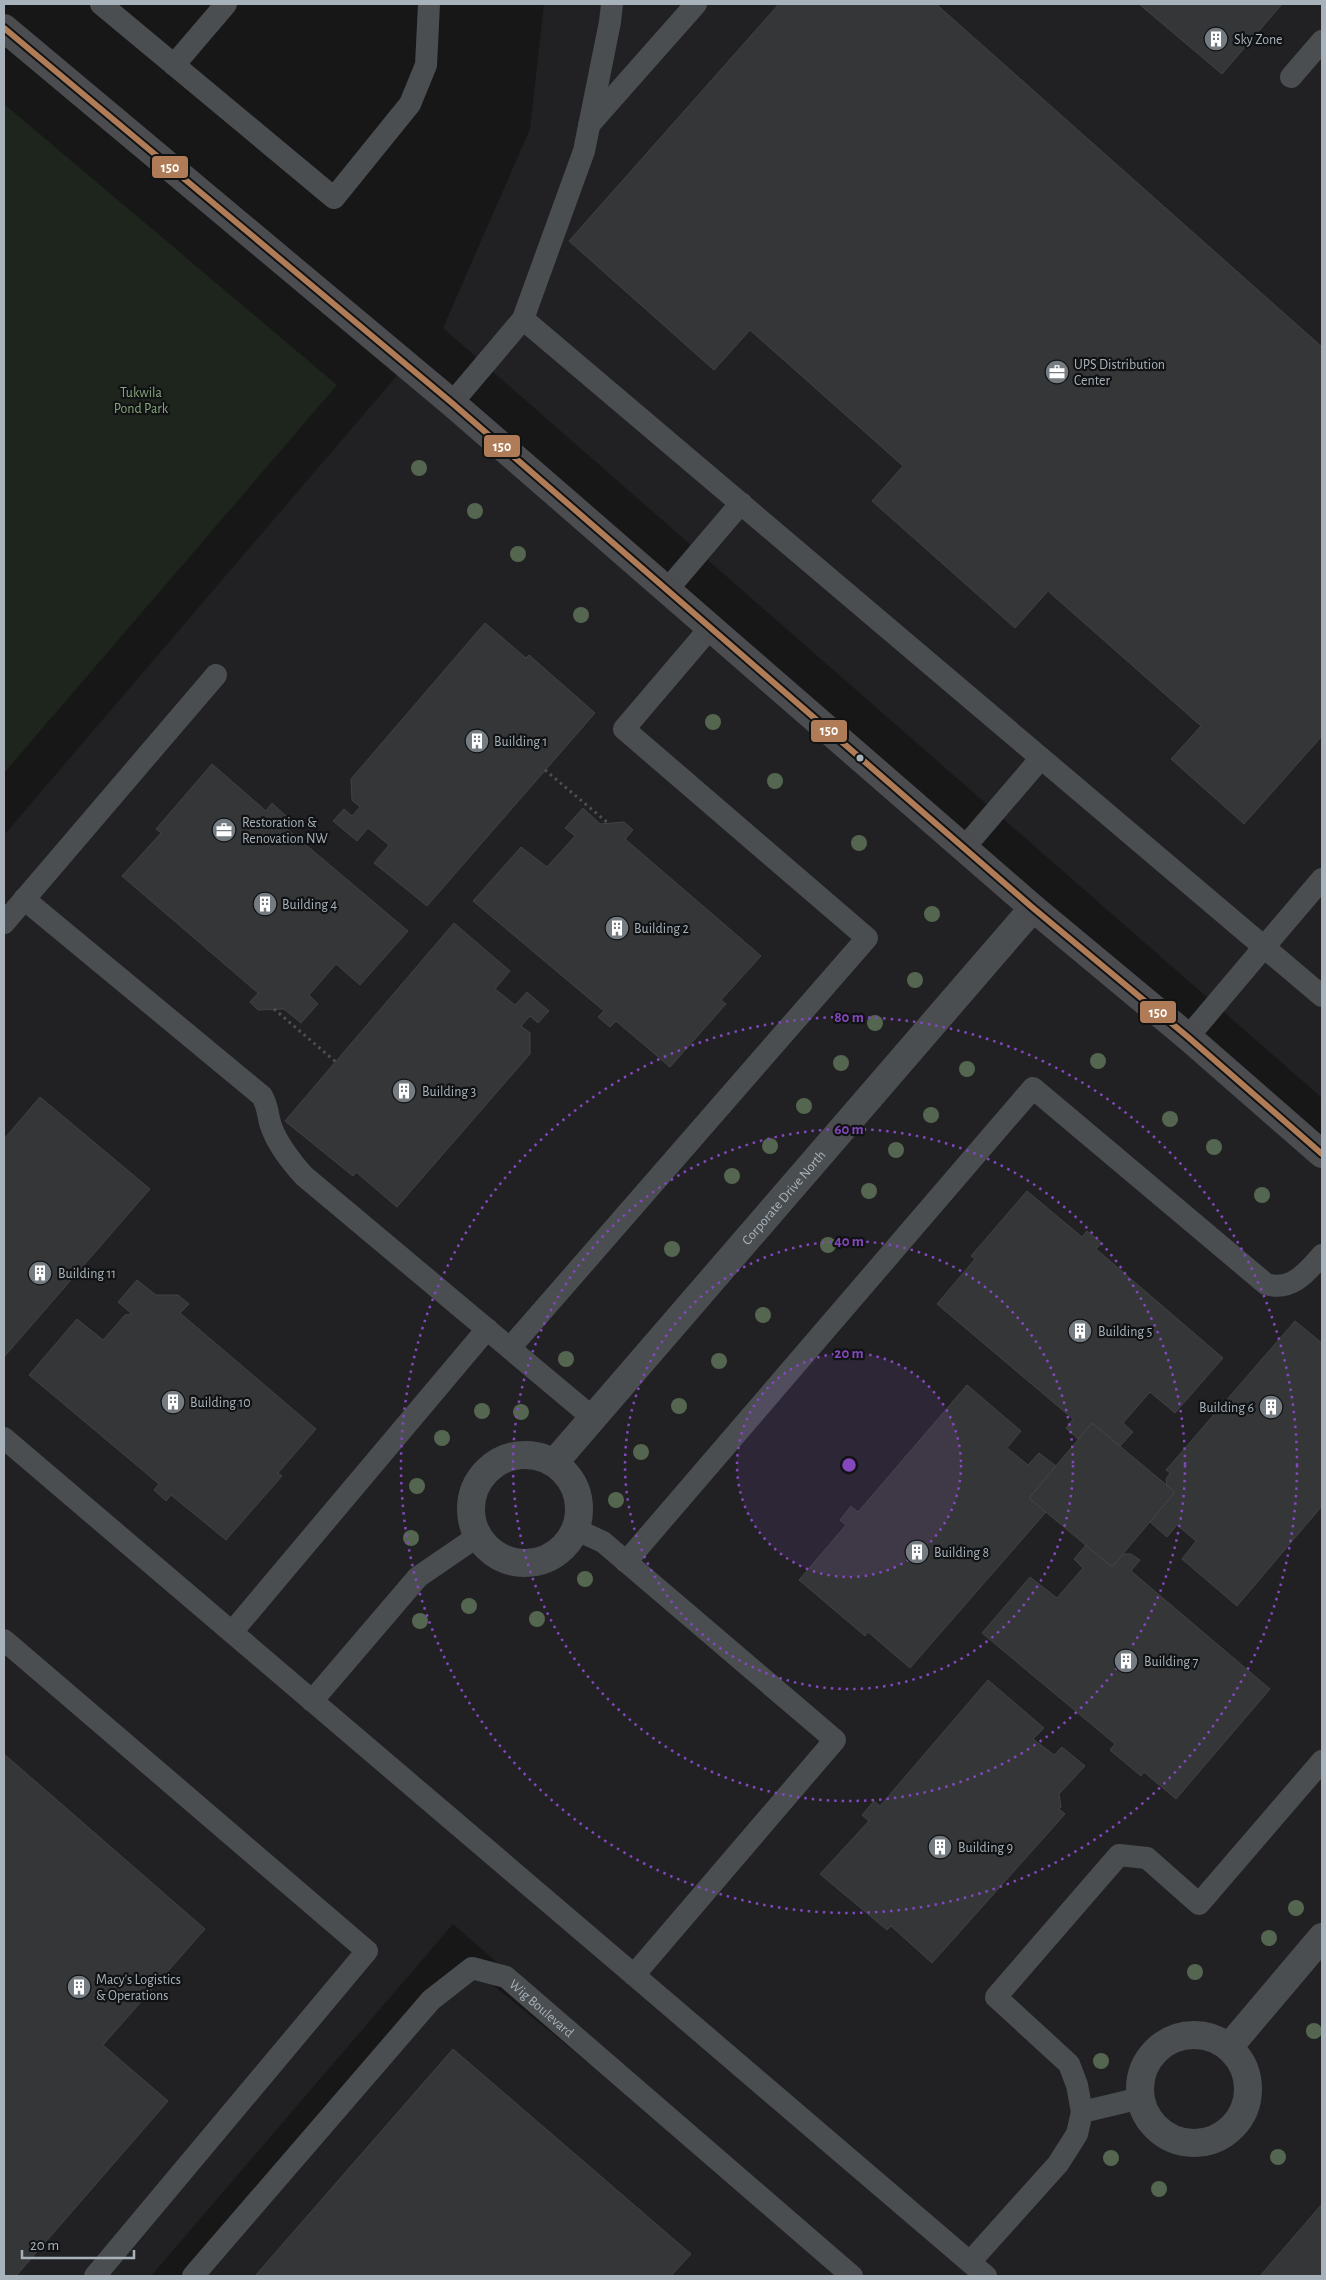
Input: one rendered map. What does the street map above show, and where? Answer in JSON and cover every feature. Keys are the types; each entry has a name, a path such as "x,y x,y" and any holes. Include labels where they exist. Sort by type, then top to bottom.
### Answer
{"street":[{"path":"4,28 452,403 1033,908 1188,1037 1322,1153"},
{"name":"Corporate Drive North","path":"554,1463 1033,908"},
{"path":"522,1454 539,1456 554,1463 568,1476 577,1492 579,1511 575,1529 565,1545 551,1556 533,1562 514,1562 496,1555 478,1536 474,1529 471,1512 472,1496 479,1480 490,1467 505,1458 522,1454"},
{"path":"1229,2046 1319,1947"},
{"path":"1197,2034 1214,2038 1229,2046 1241,2061 1248,2078 1248,2097 1242,2114 1236,2122 1230,2129 1215,2139 1197,2144 1179,2141 1162,2133 1149,2120 1141,2098 1139,2087 1142,2070 1151,2055 1164,2043 1179,2036 1197,2034"}],"lane":[{"path":"101,4 334,198 410,104 426,65 429,4"},
{"path":"174,65 226,4"},
{"path":"452,403 524,319 584,151 612,4"},
{"path":"589,126 696,4"},
{"path":"1291,77 1322,41"},
{"path":"524,319 1322,996"},
{"path":"667,590 741,503"},
{"path":"510,1348 867,938 624,729 710,628"},
{"path":"4,923 216,675"},
{"path":"964,848 1041,758"},
{"path":"1188,1037 1322,879"},
{"path":"24,899 262,1096 268,1106 271,1126 289,1159 304,1176 488,1328 593,1418"},
{"path":"626,1562 1033,1088 1266,1284 1277,1287 1294,1282 1308,1271 1322,1254"},
{"path":"232,1632 488,1328"},
{"path":"4,1438 978,2269 1058,2164 1077,2134 1082,2112 1077,2085 1070,2064 996,1997 1119,1855 1147,1858 1199,1904 1322,1761"},
{"path":"575,1529 603,1542 835,1740 634,1975"},
{"path":"312,1701 418,1577 478,1536"},
{"path":"4,1640 367,1951 95,2276"},
{"name":"Wig Boulevard","path":"193,2276 431,2000 472,1968 506,1977 852,2276"},
{"path":"1082,2112 1141,2098"}],"path":[{"path":"545,770 608,823"},
{"path":"274,1009 336,1062"}],"shaded area":[{"path":"544,4 1322,4 1322,1098 443,328 530,129"},
{"path":"406,365 1322,1154 1322,2276 854,2276 453,1924 151,2276 4,2276 4,835"},
{"path":"472,1968 850,2276 202,2276"}],"green space":[{"name":"Tukwila Pond Park","path":"4,104 337,385 4,773"}],"building":[{"path":"779,4 936,4 1322,347 1322,736 1244,824 1171,759 1201,726 1048,591 1015,628 872,501 903,466 750,330 714,370 569,241"},
{"name":"Sky Zone","path":"1139,4 1282,4 1222,74"},
{"name":"Building 1","path":"485,623 526,658 529,655 595,713 427,906 374,863 389,845 368,828 357,841 333,821 344,809 352,816 360,807 352,800 351,779"},
{"name":"Building 4","path":"212,764 266,811 272,803 286,816 280,823 408,931 360,985 336,964 309,995 318,1004 301,1023 284,1009 258,1010 250,1002 258,993 122,876 161,833 156,829"},
{"name":"Building 2","path":"583,808 600,824 624,822 633,830 625,839 761,956 721,1000 726,1004 670,1067 616,1021 610,1027 598,1017 604,1011 473,901 521,847 547,867 575,836 565,828"},
{"name":"Building 3","path":"454,923 510,971 495,989 515,1005 527,992 549,1011 538,1023 530,1016 521,1026 530,1033 530,1054 397,1207 356,1172 353,1176 285,1121"},
{"name":"Building 11","path":"40,1097 150,1189 4,1357 4,1139"},
{"name":"Building 5","path":"1027,1191 1082,1237 1087,1231 1102,1243 1096,1249 1223,1358 1175,1413 1150,1392 1123,1423 1133,1432 1120,1446 1092,1423 1078,1439 1066,1428 1073,1419 937,1304 975,1259 971,1256"},
{"name":"Building 10","path":"137,1280 156,1295 178,1295 189,1304 180,1313 316,1429 278,1473 282,1476 226,1540 171,1495 166,1501 154,1490 159,1484 29,1375 77,1319 103,1340 125,1315 132,1314 118,1302"},
{"name":"Building 6","path":"1295,1321 1322,1343 1322,1506 1237,1606 1182,1559 1196,1541 1177,1525 1167,1537 1150,1522 1175,1492 1167,1486 1166,1479 1170,1473 1166,1470"},
{"name":"Building 8","path":"967,1385 1021,1431 1007,1448 1028,1465 1039,1453 1056,1466 1029,1498 1046,1512 910,1668 868,1632 865,1636 799,1580 846,1525 840,1520 851,1506 858,1512"},
{"path":"1092,1423 1175,1492 1112,1567 1029,1498"},
{"name":"Building 7","path":"1086,1545 1112,1567 1123,1554 1131,1554 1140,1560 1131,1571 1270,1689 1176,1799 1144,1772 1141,1776 1110,1750 1115,1744 982,1633 1030,1577 1057,1598 1083,1568 1074,1559"},
{"name":"Building 9","path":"988,1680 1044,1728 1033,1739 1054,1755 1062,1747 1085,1766 1059,1794 1061,1807 1059,1809 1065,1814 932,1963 891,1926 887,1930 820,1874 869,1821 862,1815 874,1801 880,1806"},
{"name":"Macy's Logistics & Operations","path":"4,1754 205,1929 103,2045 168,2101 16,2276 4,2276"},
{"path":"453,2049 691,2254 671,2276 255,2276"},
{"path":"1322,2204 1322,2276 1260,2276"}],"transit line":[{"name":"150","path":"4,28 452,403 1033,908 1188,1037 1322,1154"}],"place":[{"name":"Sky Zone","path":"1216,39"},
{"name":"UPS Distribution Center","path":"1057,372"},
{"name":"Building 1","path":"477,741"},
{"name":"Restoration & Renovation NW","path":"224,830"},
{"name":"Building 4","path":"265,904"},
{"name":"Building 2","path":"617,928"},
{"name":"Building 3","path":"404,1091"},
{"name":"Building 11","path":"40,1273"},
{"name":"Building 5","path":"1080,1331"},
{"name":"Building 10","path":"173,1402"},
{"name":"Building 6","path":"1271,1407"},
{"name":"Building 8","path":"917,1552"},
{"name":"Building 7","path":"1126,1661"},
{"name":"Building 9","path":"940,1847"},
{"name":"Macy's Logistics & Operations","path":"79,1987"}]}
